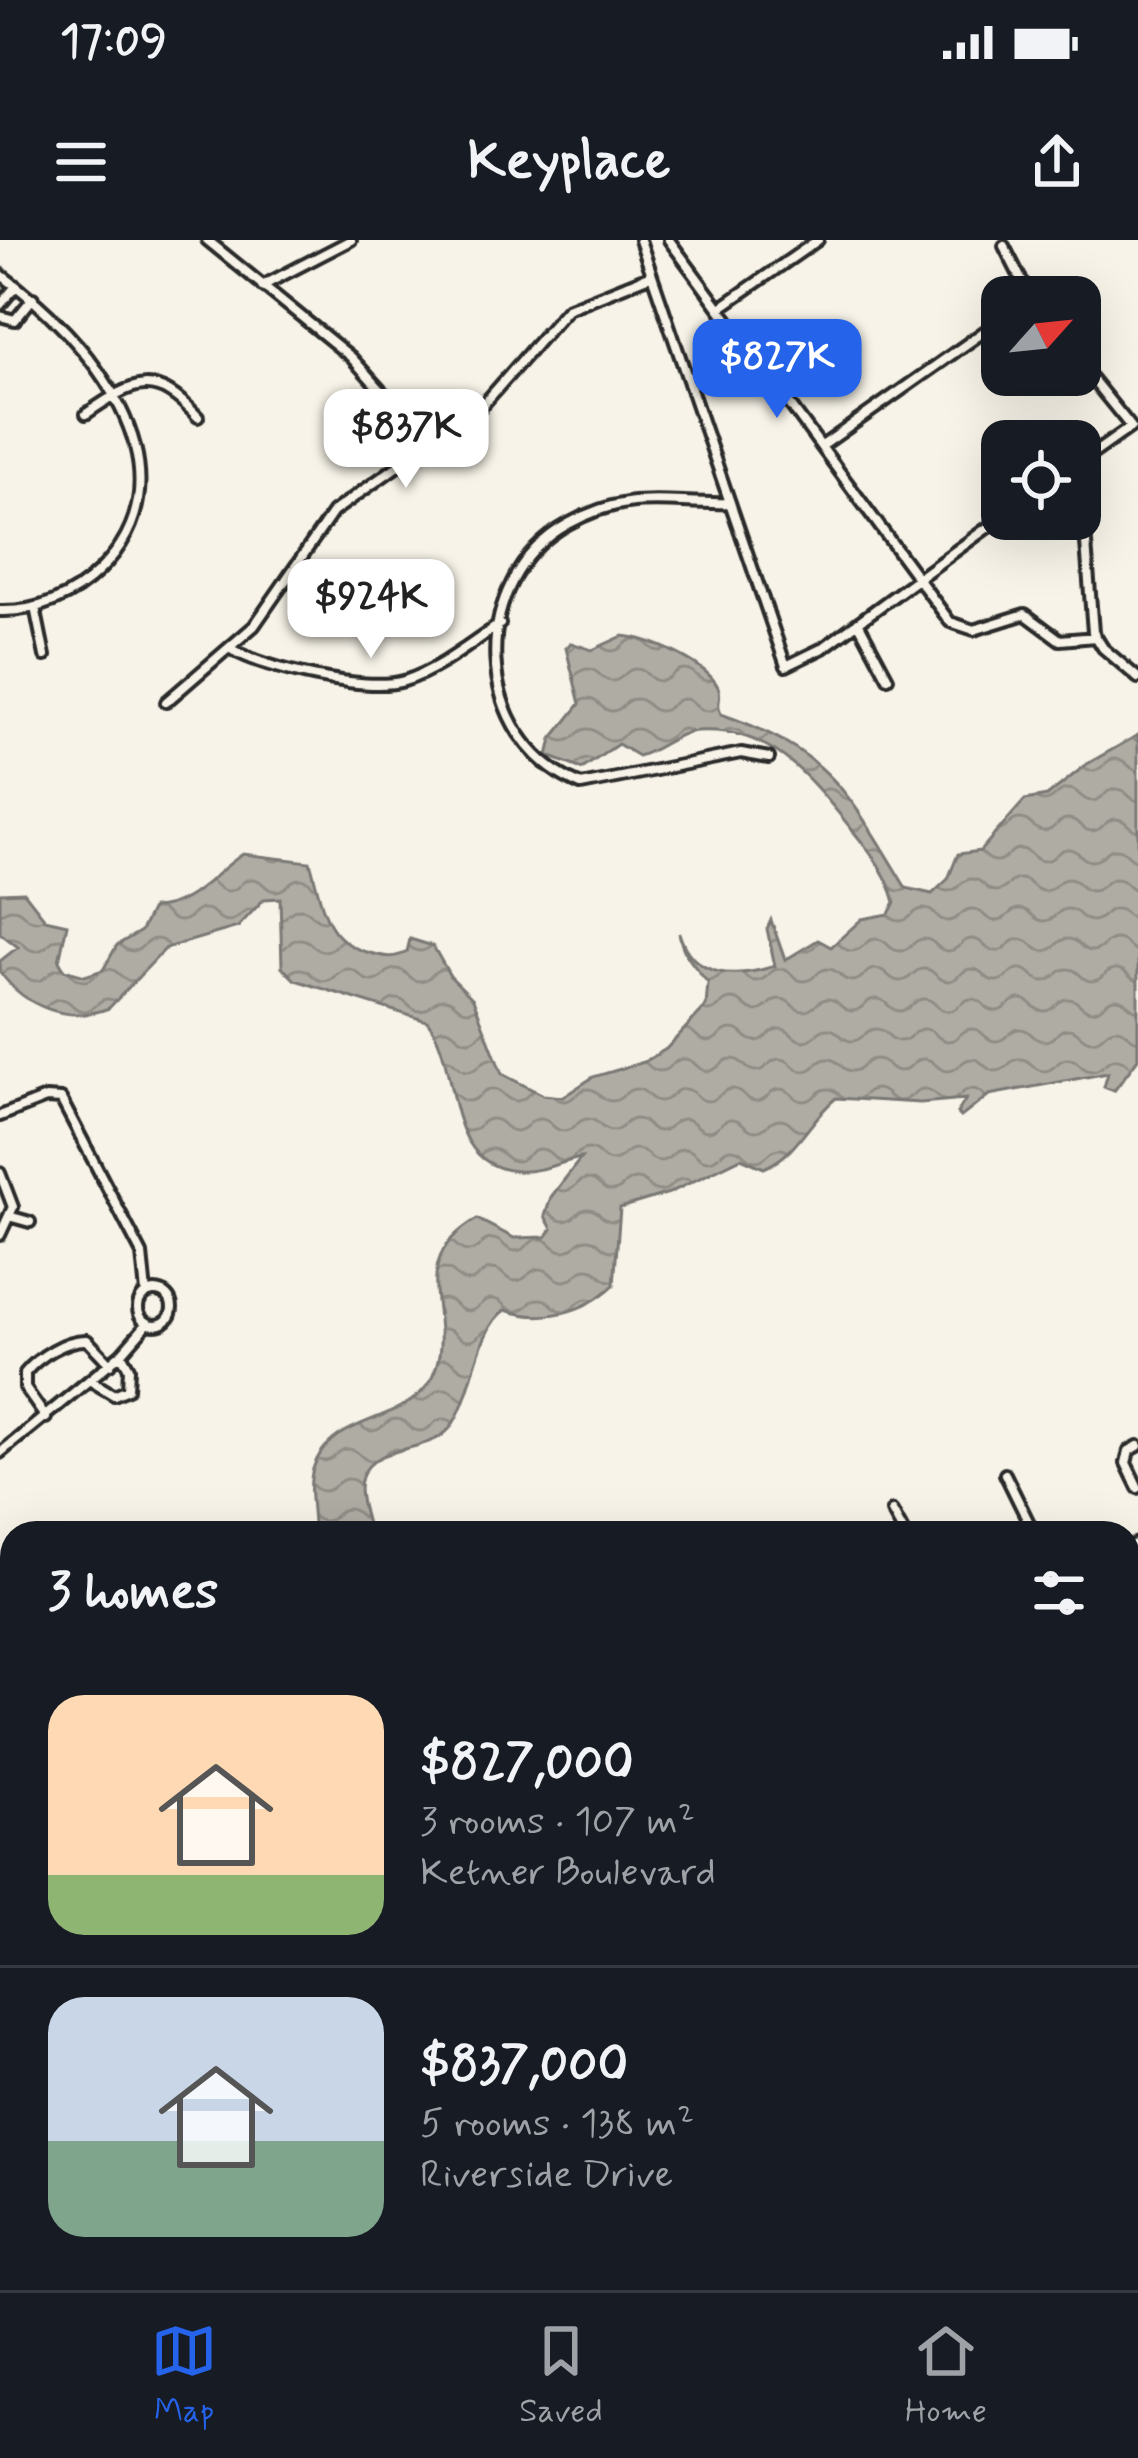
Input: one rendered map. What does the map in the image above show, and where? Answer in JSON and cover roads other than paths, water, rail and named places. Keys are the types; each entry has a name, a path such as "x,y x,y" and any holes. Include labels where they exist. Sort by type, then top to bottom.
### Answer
{"street":[{"path":"207,240 351,357 430,446"},
{"path":"262,286 351,240"},
{"path":"640,240 787,666 858,622 981,532"},
{"path":"669,240 950,622 974,630 1025,614 1060,640 1096,637"},
{"path":"720,308 818,240"},
{"path":"1004,246 1019,276"},
{"path":"0,274 33,298 82,349 115,396 138,456 139,485 130,524 97,573 75,591 35,607 0,611"},
{"path":"166,702 254,626 333,512 482,406 567,309 652,275"},
{"path":"0,305 35,279"},
{"path":"0,316 16,320 33,298"},
{"path":"822,446 981,334"},
{"path":"86,414 140,385 160,385 198,417"},
{"path":"1101,390 1131,428 1101,450"},
{"path":"730,502 650,499 611,506 570,523 521,562 506,591 497,681 509,725 532,752 570,780 593,786 741,753 769,758"},
{"path":"1087,540 1096,637 1138,678"},
{"path":"35,607 45,656"},
{"path":"858,622 888,678"},
{"path":"231,649 266,665 392,683 427,670 501,623"},
{"path":"0,1116 46,1098 61,1099 142,1254 146,1294 138,1311 148,1323"},
{"path":"0,1173 10,1192 11,1217 0,1235"},
{"path":"11,1217 30,1222"},
{"path":"0,1453 91,1381 148,1323 166,1321 172,1307 164,1293 146,1294"},
{"path":"46,1418 26,1388 25,1373 32,1364 75,1340 87,1340 110,1364"},
{"path":"91,1381 114,1395 128,1389 129,1368 121,1354"},
{"path":"1138,1446 1130,1451 1126,1463 1138,1488"},
{"path":"1005,1474 1028,1521"},
{"path":"892,1511 897,1521"}],"water":[{"path":"623,636 661,646 702,669 718,687 721,714 758,728 813,761 851,801 906,888 932,894 948,879 958,854 980,851 1025,800 1047,796 1087,764 1138,735 1138,1059 1114,1091 1104,1087 1108,1073 989,1095 961,1117 957,1113 966,1099 920,1103 836,1098 776,1162 764,1168 741,1158 669,1193 620,1208 614,1285 590,1303 562,1313 534,1316 505,1310 481,1347 465,1399 450,1428 429,1442 390,1453 369,1466 360,1490 366,1521 312,1521 311,1476 323,1450 338,1436 412,1400 436,1368 440,1327 436,1288 442,1252 477,1219 514,1238 546,1237 552,1229 545,1216 551,1197 581,1158 517,1171 492,1165 475,1151 456,1110 438,1040 427,1021 295,980 282,967 280,898 264,899 238,927 166,948 109,1008 78,1014 35,1003 0,972 0,961 18,947 0,933 0,893 24,892 45,919 67,924 59,961 64,970 85,976 103,970 117,945 141,931 152,908 190,896 243,854 310,862 327,918 342,939 389,957 407,952 410,939 433,946 450,976 473,999 502,1074 543,1095 563,1097 593,1077 644,1062 666,1049 706,1006 708,983 686,954 679,933 695,960 706,967 746,973 775,966 767,929 771,920 785,960 818,940 831,947 862,919 889,914 895,902 872,856 805,775 747,737 689,732 638,756 618,744 582,769 548,756 552,739 580,704 566,648 571,643 592,650"}]}
